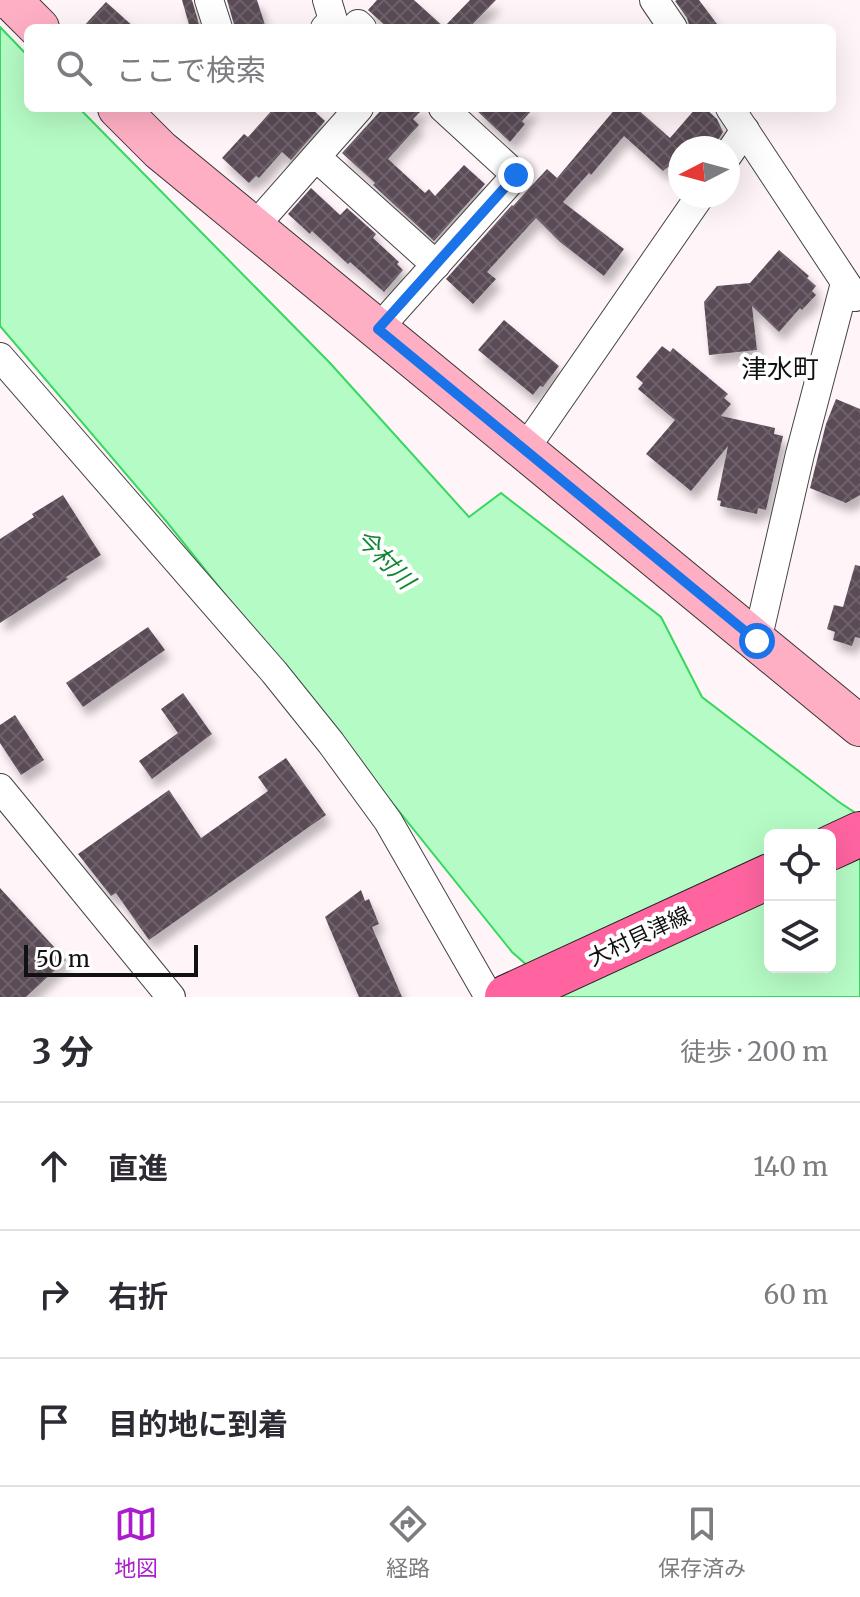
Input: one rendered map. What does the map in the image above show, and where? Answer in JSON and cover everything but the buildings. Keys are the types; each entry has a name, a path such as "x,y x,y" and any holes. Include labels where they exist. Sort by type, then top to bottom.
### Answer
{"main road":[{"path":"836,845 860,834"},
{"name":"大村貝津線","path":"508,997 764,879"}],"street":[{"path":"11,0 35,24"},
{"path":"209,0 217,24"},
{"path":"327,0 333,20 329,24"},
{"path":"654,0 670,24"},
{"path":"122,112 160,150 860,726"},
{"path":"254,227 355,112"},
{"path":"378,329 516,175 447,112"},
{"path":"738,119 853,294 800,454 757,641"},
{"path":"316,157 436,265"},
{"path":"525,449 692,208"},
{"path":"0,357 274,672 331,743 388,821 489,997"},
{"path":"0,788 171,997"}],"water":[{"name":"今村川","path":"0,27 24,52 24,112 83,112 330,363 469,517 501,493 661,617 702,697 860,816 860,997 563,997 512,952 166,521 0,326"}],"district":[{"name":"津水町","path":"780,368"}],"route":[{"path":"516,175 378,329 757,641"}]}
